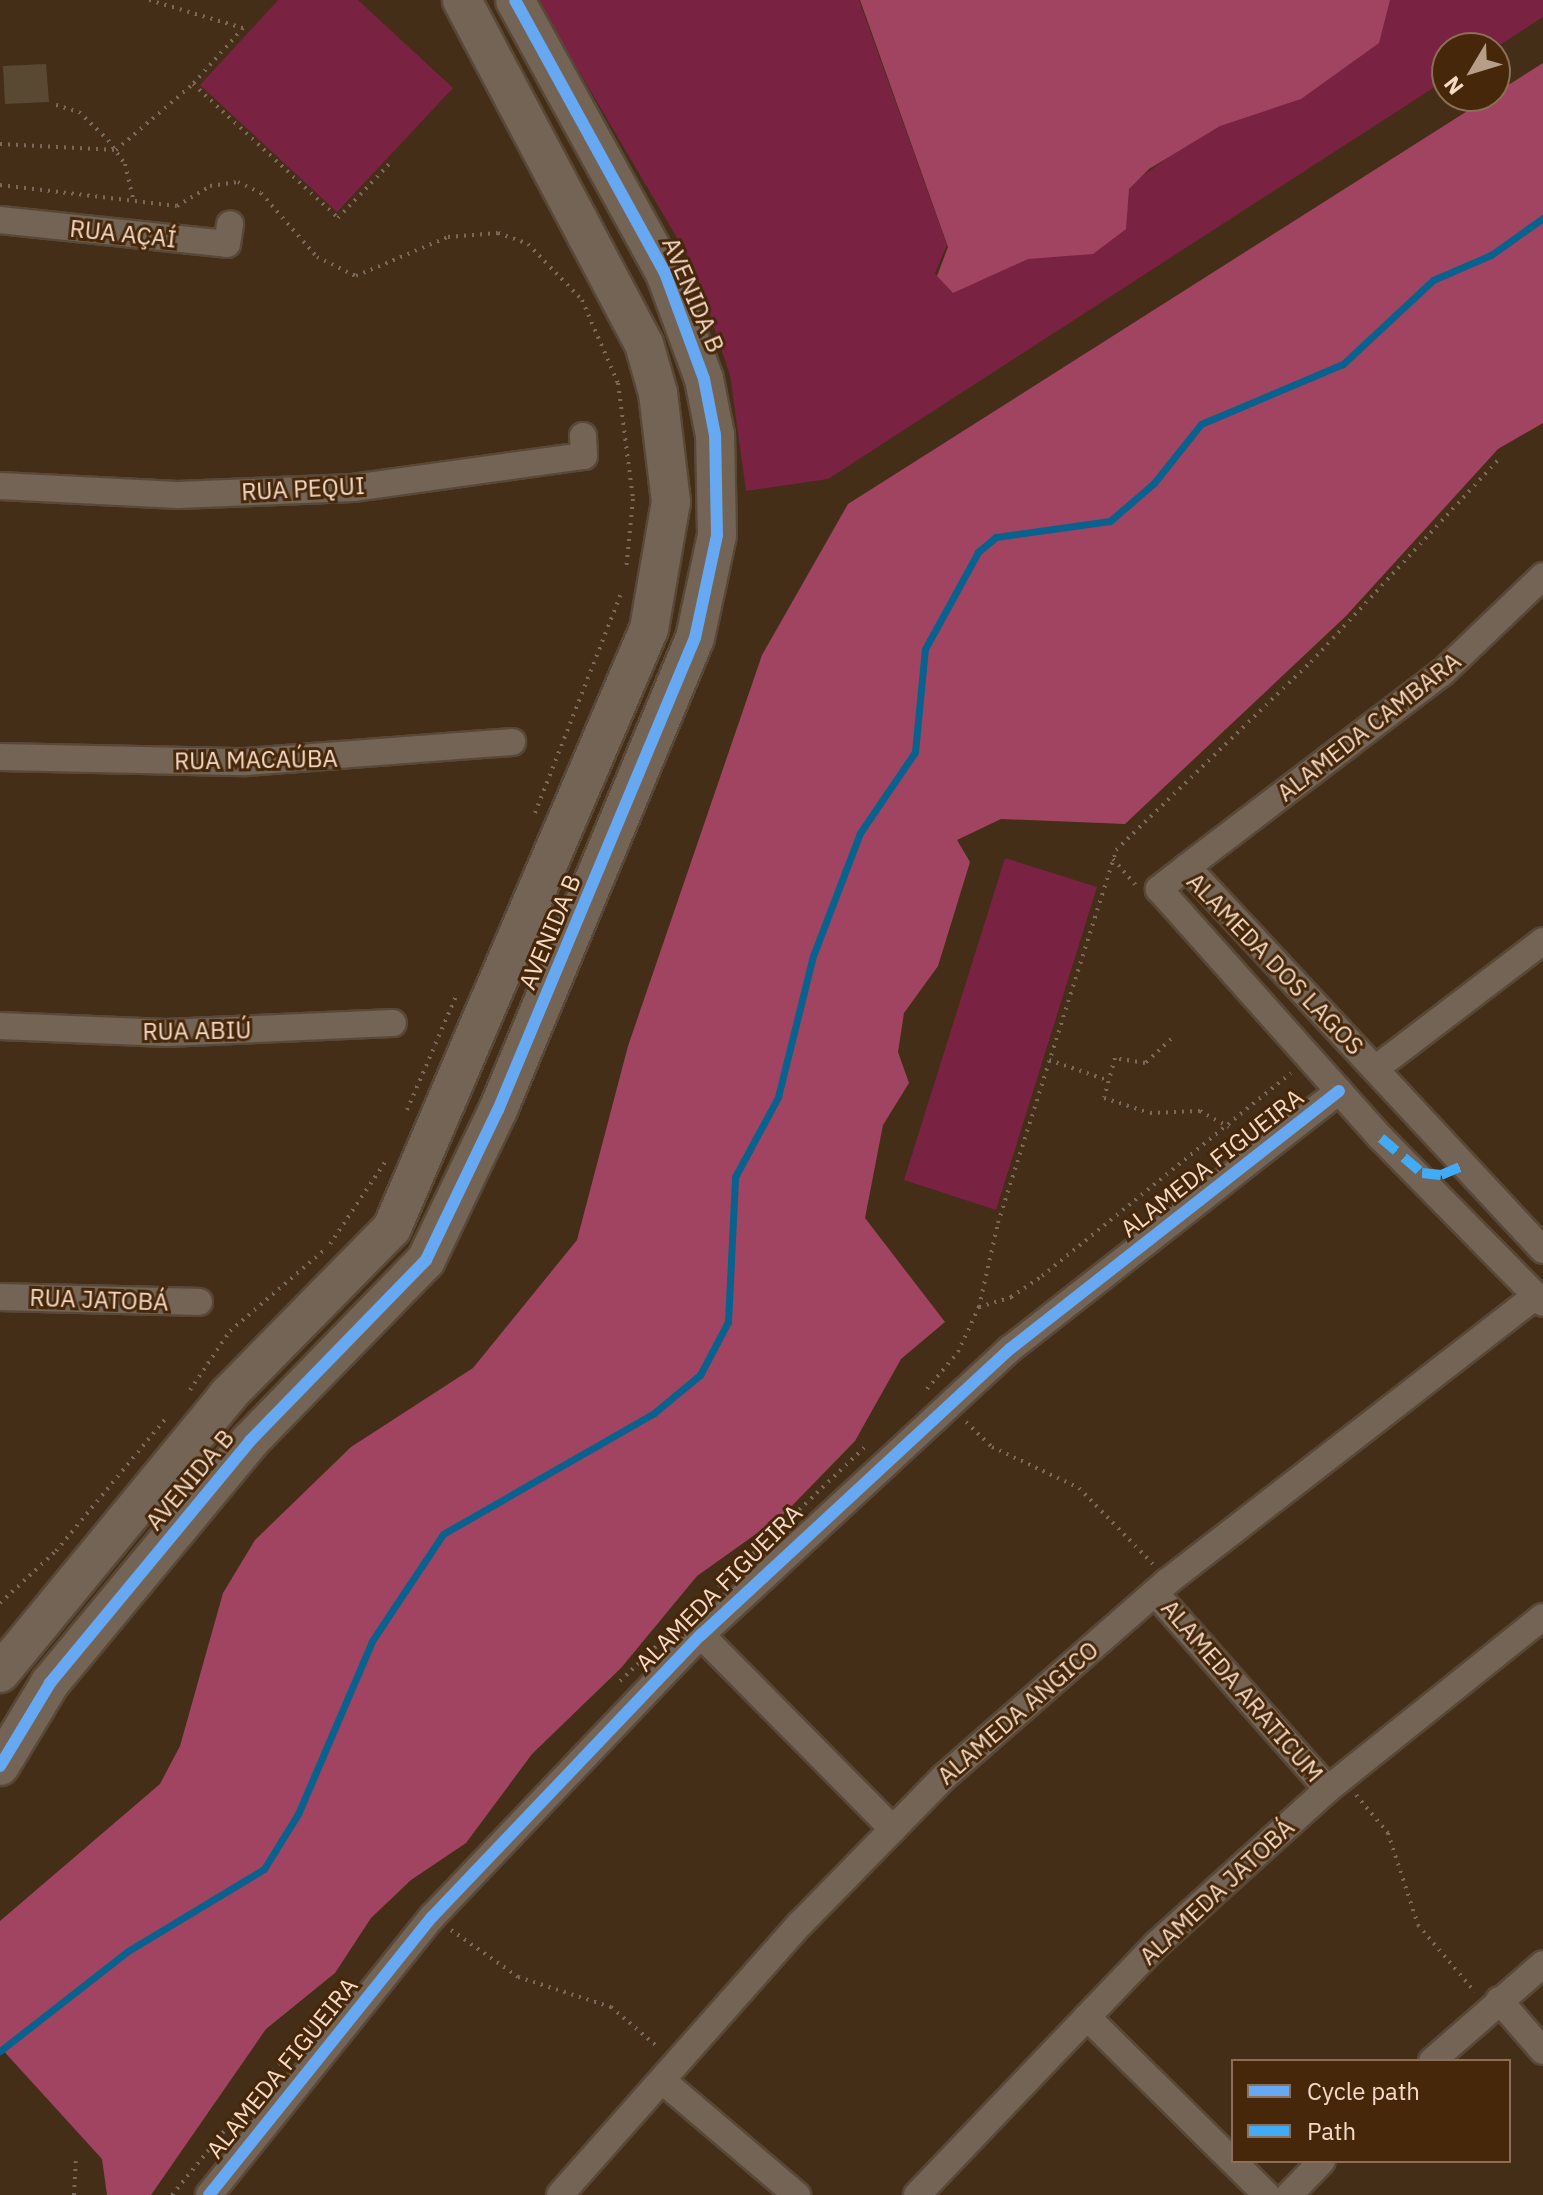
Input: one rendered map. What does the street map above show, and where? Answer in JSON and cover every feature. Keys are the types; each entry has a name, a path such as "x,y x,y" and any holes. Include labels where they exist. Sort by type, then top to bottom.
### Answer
{"street":[{"name":"AVENIDA B","path":"1,1671 236,1386 392,1228 649,629 671,502 658,393 644,344 462,0"},
{"name":"AVENIDA B","path":"0,1766 50,1683 250,1441 432,1250 695,638 718,501 704,379 665,273 515,0"},
{"name":"RUA AÇAÍ","path":"0,220 227,244 230,224"},
{"name":"RUA PEQUI","path":"0,486 178,495 353,488 584,456 583,436"},
{"name":"ALAMEDA CAMBARA","path":"1187,867 1442,673 1543,576"},
{"name":"RUA MACAÚBA","path":"0,757 246,762 512,742"},
{"name":"ALAMEDA DOS LAGOS","path":"1540,1299 1381,1138 1159,889 1187,867 1320,1014 1543,1250"},
{"path":"1375,1069 1543,941"},
{"path":"1245,985 1269,975 1320,1014"},
{"name":"RUA ABIÚ","path":"0,1026 166,1033 393,1023"},
{"name":"ALAMEDA FIGUEIRA","path":"209,2195 432,1917 701,1635 950,1404 1339,1091"},
{"path":"1381,1138 1422,1173 1441,1175 1462,1166"},
{"name":"RUA JATOBÁ","path":"0,1297 199,1302"},
{"name":"ALAMEDA ANGICO","path":"560,2195 893,1829 1161,1587 1540,1299"},
{"name":"ALAMEDA ARATICUM","path":"1161,1587 1335,1784"},
{"name":"ALAMEDA JATOBÁ","path":"917,2195 1087,2017 1335,1784 1543,1617"},
{"path":"701,1635 893,1829"},
{"path":"1434,2059 1543,1964"},
{"path":"1494,2005 1543,2051"},
{"path":"1087,2017 1231,2159"},
{"path":"671,2074 797,2195"},
{"path":"1235,2163 1267,2195"},
{"path":"1289,2195 1320,2163"}],"path":[{"path":"0,144 116,150 193,84 243,28 149,0"},
{"path":"193,84 338,218 390,163"},
{"path":"56,105 90,119 116,150 133,200"},
{"path":"921,1395 958,1352 979,1307 1049,1060 1113,859 1130,829 1311,662 1499,459"},
{"path":"1113,859 1142,893"},
{"path":"1171,1039 1145,1063 1115,1058 1106,1099 1150,1113 1200,1111 1229,1127"},
{"path":"1049,1060 1108,1080"},
{"path":"979,1307 1011,1297 1284,1083 1291,1065"},
{"path":"950,1404 992,1447 1079,1488 1161,1587"},
{"path":"612,1690 747,1552 877,1435"},
{"path":"1335,1784 1388,1833 1418,1925 1494,2005"},
{"path":"432,1917 518,1977 611,2007 671,2074"},
{"path":"172,2195 348,1979"},
{"path":"74,2195 76,2161"}],"shaded area":[{"path":"278,0 358,0 453,88 337,212 200,85"},
{"path":"537,0 859,0 947,245 935,273 951,291 1127,187 1388,0 1543,0 1543,17 1511,38 1511,32 1431,32 1431,89 828,479 746,491 730,375 693,265"},
{"path":"860,0 1390,0 1379,43 1301,99 1220,126 1149,169 1129,189 1126,229 1093,254 1028,259 953,293 937,276 948,247"},
{"path":"1543,63 1543,423 1498,449 1346,616 1125,824 1001,819 957,840 970,862 938,966 904,1013 898,1052 909,1083 883,1125 865,1218 945,1322 901,1359 855,1441 784,1514 697,1576 621,1668 532,1754 466,1843 411,1880 371,1918 335,1973 266,2029 151,2195 107,2195 102,2159 0,2047 0,1921 160,1784 180,1746 223,1593 255,1540 351,1447 473,1368 577,1240 628,1046 762,655 848,504 1466,112 1511,112 1511,83"},
{"path":"1005,858 1097,887 996,1210 904,1180"}],"building":[{"path":"46,64 49,102 5,104 3,66"}],"waterway":[{"path":"0,2051 128,1951 264,1869 298,1814 372,1641 443,1534 654,1413 700,1375 728,1322 735,1177 778,1097 813,956 860,833 915,752 925,649 978,552 996,537 1110,521 1154,483 1201,424 1343,364 1433,280 1491,255 1543,218"}],"marked path":[{"path":"1381,1138 1422,1173 1441,1175 1462,1166"}],"cycle path":[{"path":"0,1766 50,1683 250,1441 426,1260 498,1110 695,638 717,535 715,435 704,379 665,273 515,0"},
{"path":"209,2195 432,1917 701,1635 1010,1349 1339,1091"}]}
